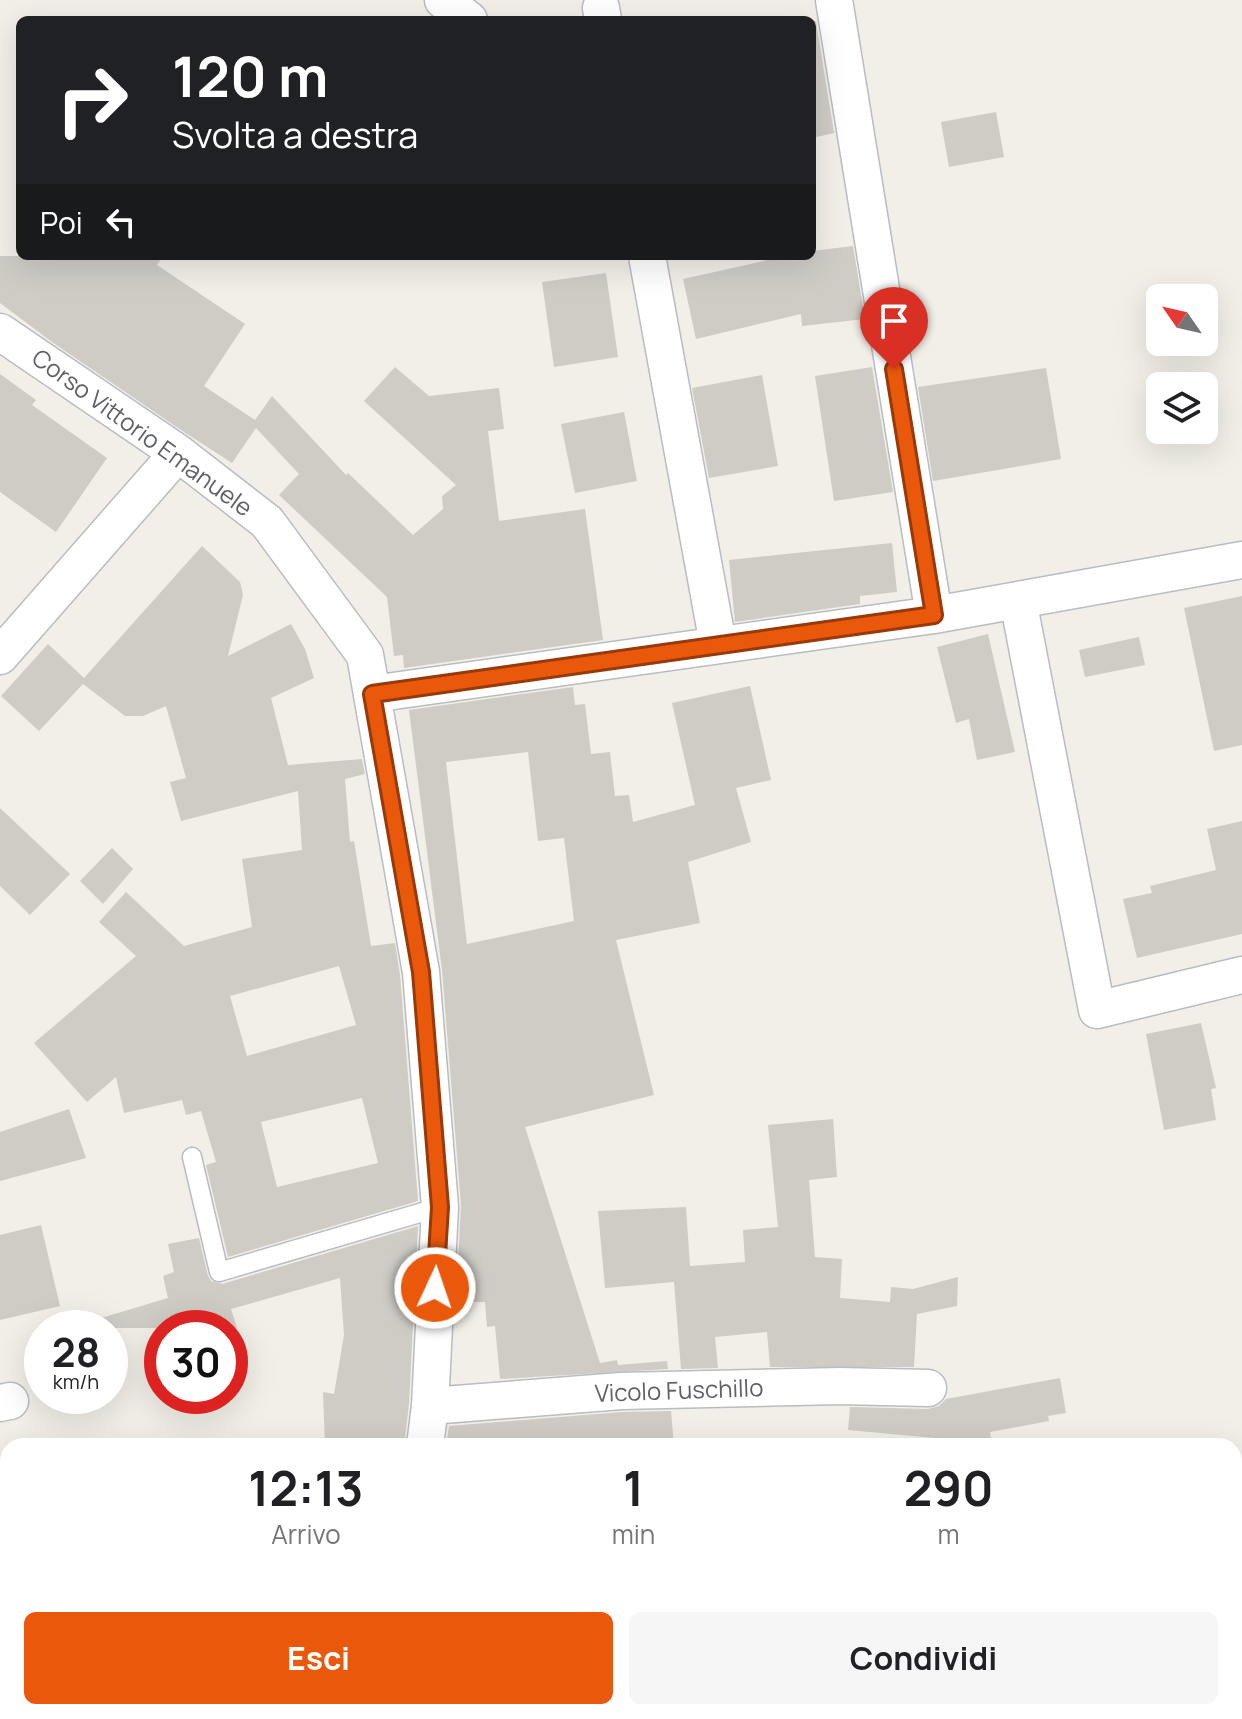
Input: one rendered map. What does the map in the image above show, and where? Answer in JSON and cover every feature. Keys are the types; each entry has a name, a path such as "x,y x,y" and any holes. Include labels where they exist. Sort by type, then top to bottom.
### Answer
{"street":[{"path":"443,0 464,16"},
{"path":"834,0 934,615"},
{"path":"648,260 718,644"},
{"name":"Corso Vittorio Emanuele","path":"0,332 178,453 267,522 365,655 372,694"},
{"path":"0,656 178,453"},
{"path":"426,1438 440,1207 421,972 372,694 934,615 1242,560"},
{"path":"1018,600 1097,1010 1242,975"},
{"name":"Vicolo Fuschillo","path":"430,1406 621,1391 840,1386 928,1388"}],"lane":[{"path":"192,1157 219,1272 440,1207"}],"building":[{"path":"816,21 834,133 816,137"},
{"path":"996,112 1004,157 949,167 941,122"},
{"path":"853,246 865,319 802,326 801,314 696,339 683,279 768,260 816,260 816,251"},
{"path":"0,256 16,256 16,260 160,260 157,265 245,324 204,386 255,420 272,396 346,475 348,473 413,535 443,509 442,496 456,485 364,401 395,367 429,396 499,388 504,429 488,431 499,521 585,509 603,640 404,668 403,655 394,656 387,597 279,495 299,474 256,428 232,463 52,342 0,303"},
{"path":"606,273 618,357 554,367 542,282"},
{"path":"872,367 893,492 834,501 815,376"},
{"path":"1046,368 1061,459 933,481 918,387"},
{"path":"0,374 36,400 32,405 107,458 56,532 0,492"},
{"path":"762,375 778,466 709,478 692,388"},
{"path":"624,412 637,481 575,493 561,424"},
{"path":"892,543 897,592 860,596 860,604 735,622 729,560"},
{"path":"202,546 240,582 243,595 228,656 291,624 305,649 314,678 271,698 288,765 362,759 365,774 345,779 350,842 354,841 371,946 395,943 418,1201 228,1257 206,1165 216,1162 201,1111 186,1115 182,1100 124,1113 116,1077 87,1102 34,1043 136,956 99,922 126,892 184,946 252,927 242,859 302,850 298,791 181,821 170,782 186,778 166,706 143,716 125,716 83,684 39,731 1,696 48,644 84,678","holes":["339,966 356,1025 247,1056 230,996","362,1098 378,1163 277,1187 261,1122"]},
{"path":"1242,596 1242,745 1214,751 1184,608"},
{"path":"988,634 1015,752 977,760 969,719 956,723 937,647"},
{"path":"1139,637 1145,665 1085,677 1079,650"},
{"path":"750,686 771,780 736,788 751,842 688,862 700,923 616,940 654,1095 525,1127 600,1363 617,1360 618,1365 667,1361 668,1369 500,1379 495,1326 487,1327 485,1302 456,1302 461,1205 442,970 409,710 573,687 575,705 585,704 591,754 610,752 615,796 629,795 633,822 695,805 672,703","holes":["528,752 538,841 564,838 574,921 467,944 446,762"]},
{"path":"0,808 70,874 30,915 0,886"},
{"path":"1242,821 1242,934 1137,958 1123,899 1152,893 1150,886 1216,870 1207,829"},
{"path":"112,848 133,869 103,904 80,881"},
{"path":"1201,1023 1216,1088 1211,1089 1216,1120 1164,1130 1146,1034"},
{"path":"69,1109 86,1158 0,1181 0,1132"},
{"path":"833,1119 837,1177 809,1180 815,1257 842,1259 840,1298 890,1302 891,1287 913,1289 958,1277 957,1306 917,1314 914,1367 770,1367 767,1332 715,1337 718,1368 681,1369 674,1282 605,1288 598,1211 686,1207 690,1266 745,1262 743,1230 778,1227 768,1125"},
{"path":"41,1225 60,1306 24,1310 24,1314 0,1320 0,1235"},
{"path":"418,1226 405,1438 325,1438 323,1392 334,1394 344,1335 340,1278 231,1310 144,1310 144,1328 128,1328 128,1310 168,1298 163,1276 174,1272 168,1244 199,1238 211,1281 222,1284"},
{"path":"1060,1378 1066,1413 1048,1416 1049,1421 990,1432 991,1438 934,1438 848,1430 850,1407 928,1409 939,1406 946,1399"},
{"path":"671,1411 673,1438 447,1438 449,1426"}],"route":[{"path":"435,1288 440,1207 421,972 372,694 934,615 894,369"}]}
